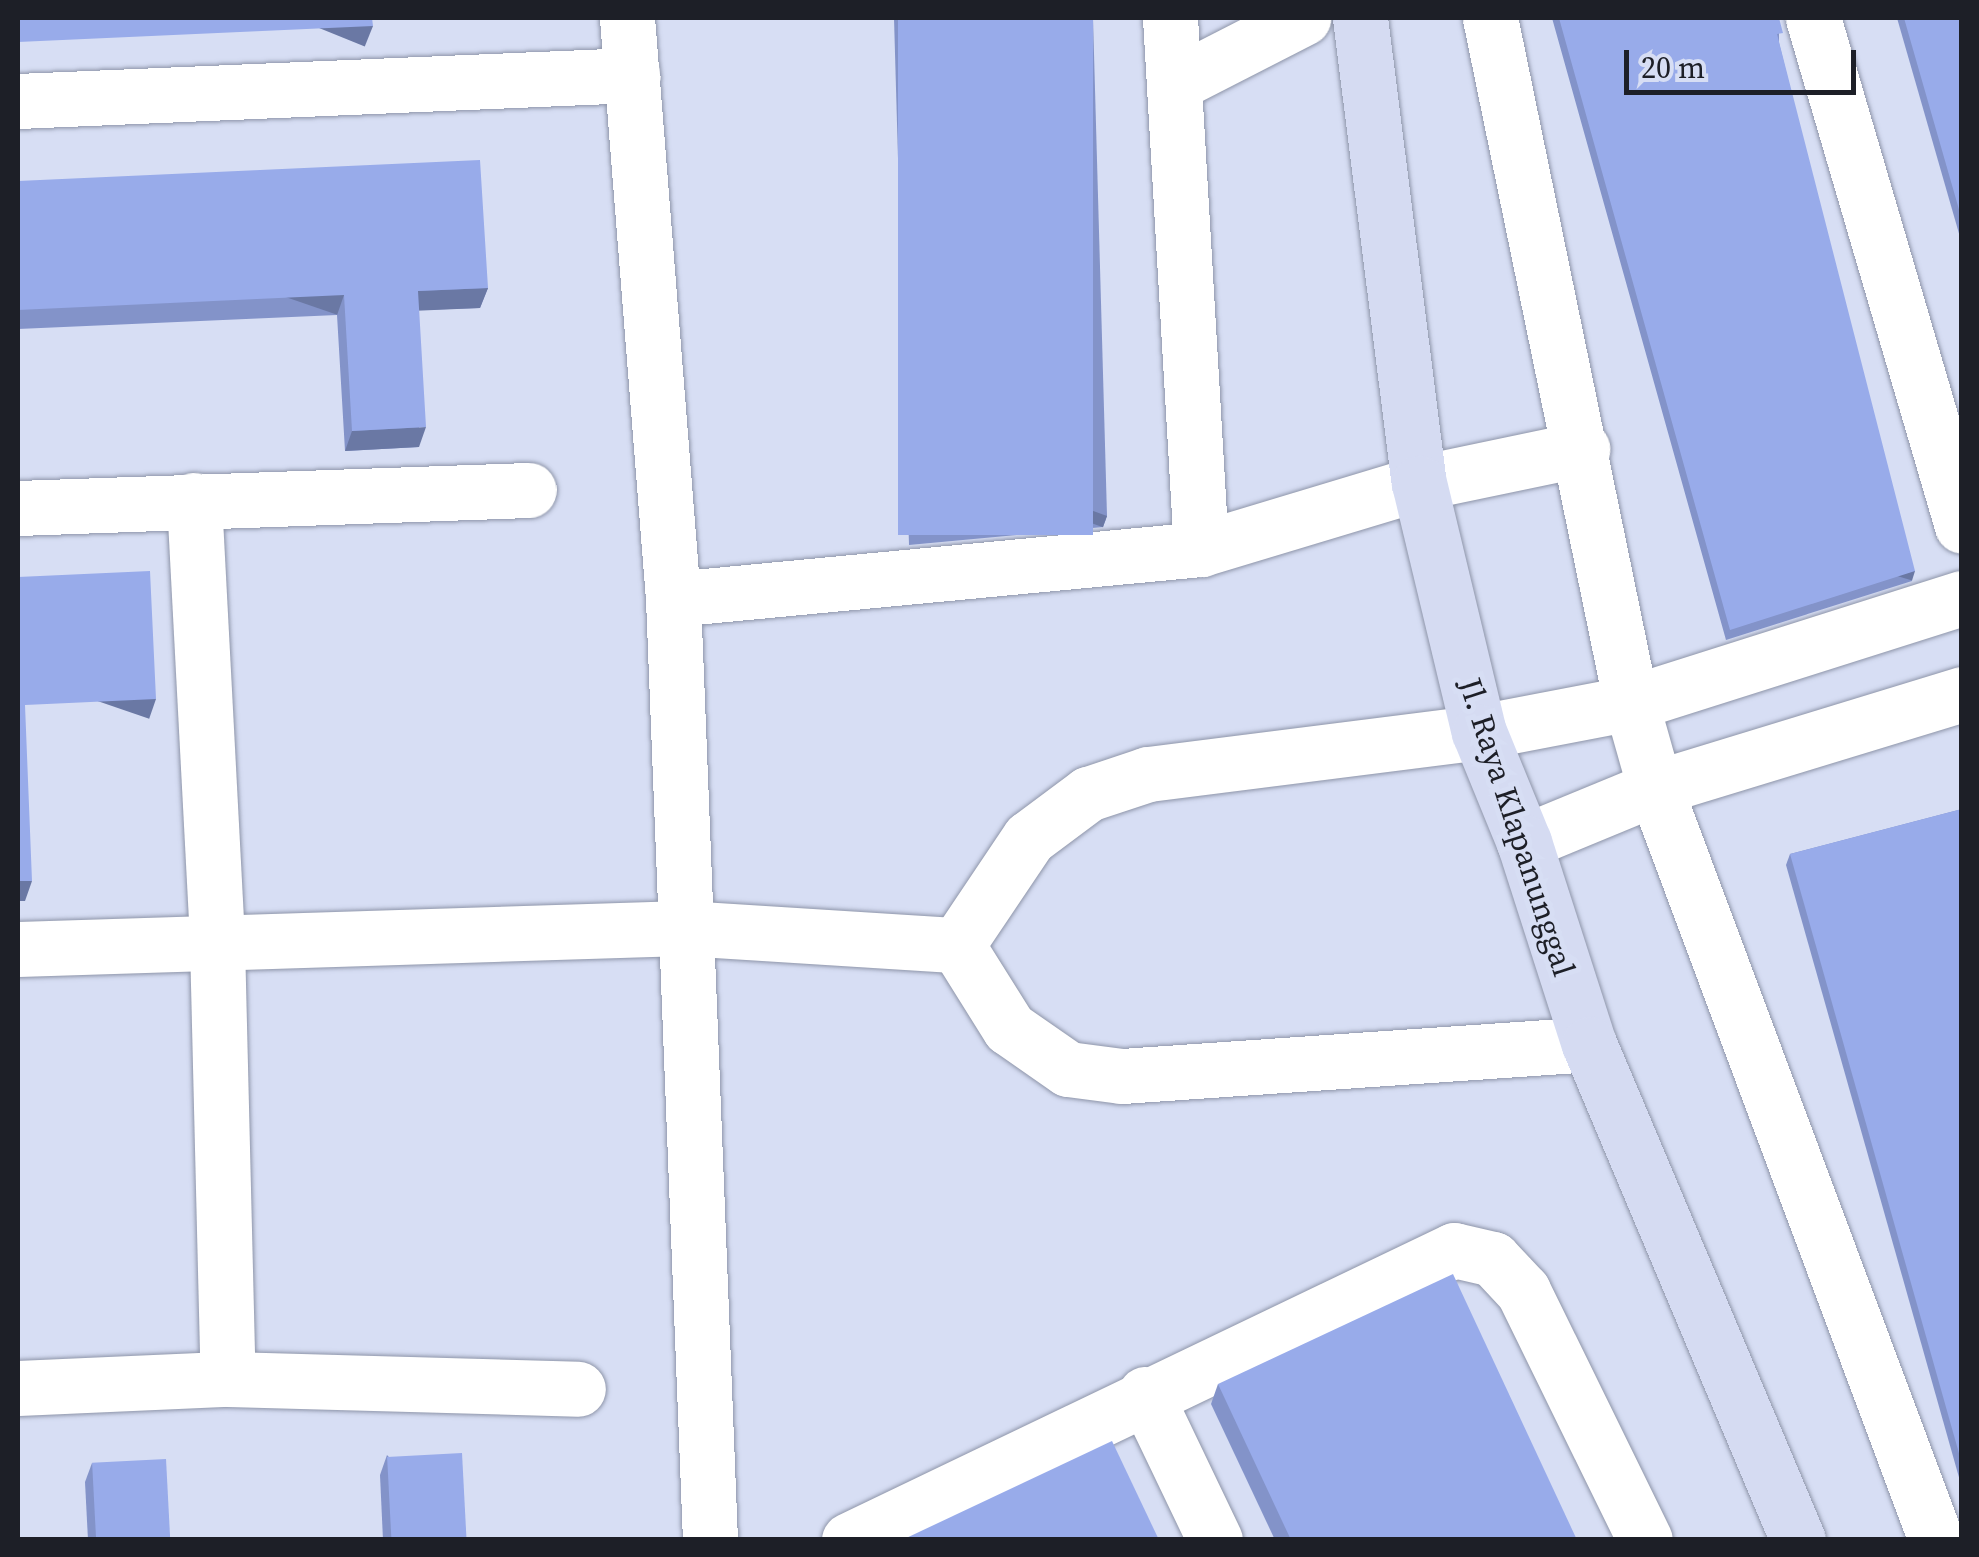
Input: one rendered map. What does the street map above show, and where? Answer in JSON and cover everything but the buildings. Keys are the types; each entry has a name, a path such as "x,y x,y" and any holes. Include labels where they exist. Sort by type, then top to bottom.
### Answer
{"street":[{"path":"627,18 672,599 710,1540"},
{"path":"1170,18 1201,550"},
{"path":"1176,83 1302,18"},
{"name":"Jl. Raya Klapanunggal","path":"1360,18 1419,484 1479,732 1524,842 1588,1044 1798,1540"},
{"path":"1490,18 1582,449 1631,703 1655,788 1936,1540"},
{"path":"1813,18 1962,526"},
{"path":"18,101 632,75"},
{"path":"672,599 1201,550 1419,484 1582,449"},
{"path":"18,508 528,490"},
{"path":"194,500 217,942 228,1379"},
{"path":"957,945 1029,838 1088,794 1148,774 1479,732 1631,703 1962,598"},
{"path":"1524,842 1655,788 1962,694"},
{"path":"18,949 684,928 957,945"},
{"path":"957,945 1009,1028 1068,1068 1122,1076 1588,1044"},
{"path":"849,1540 1145,1394 1454,1250 1494,1259 1523,1290 1645,1540"},
{"path":"18,1388 228,1379 578,1389"},
{"path":"1145,1394 1215,1540"}]}
